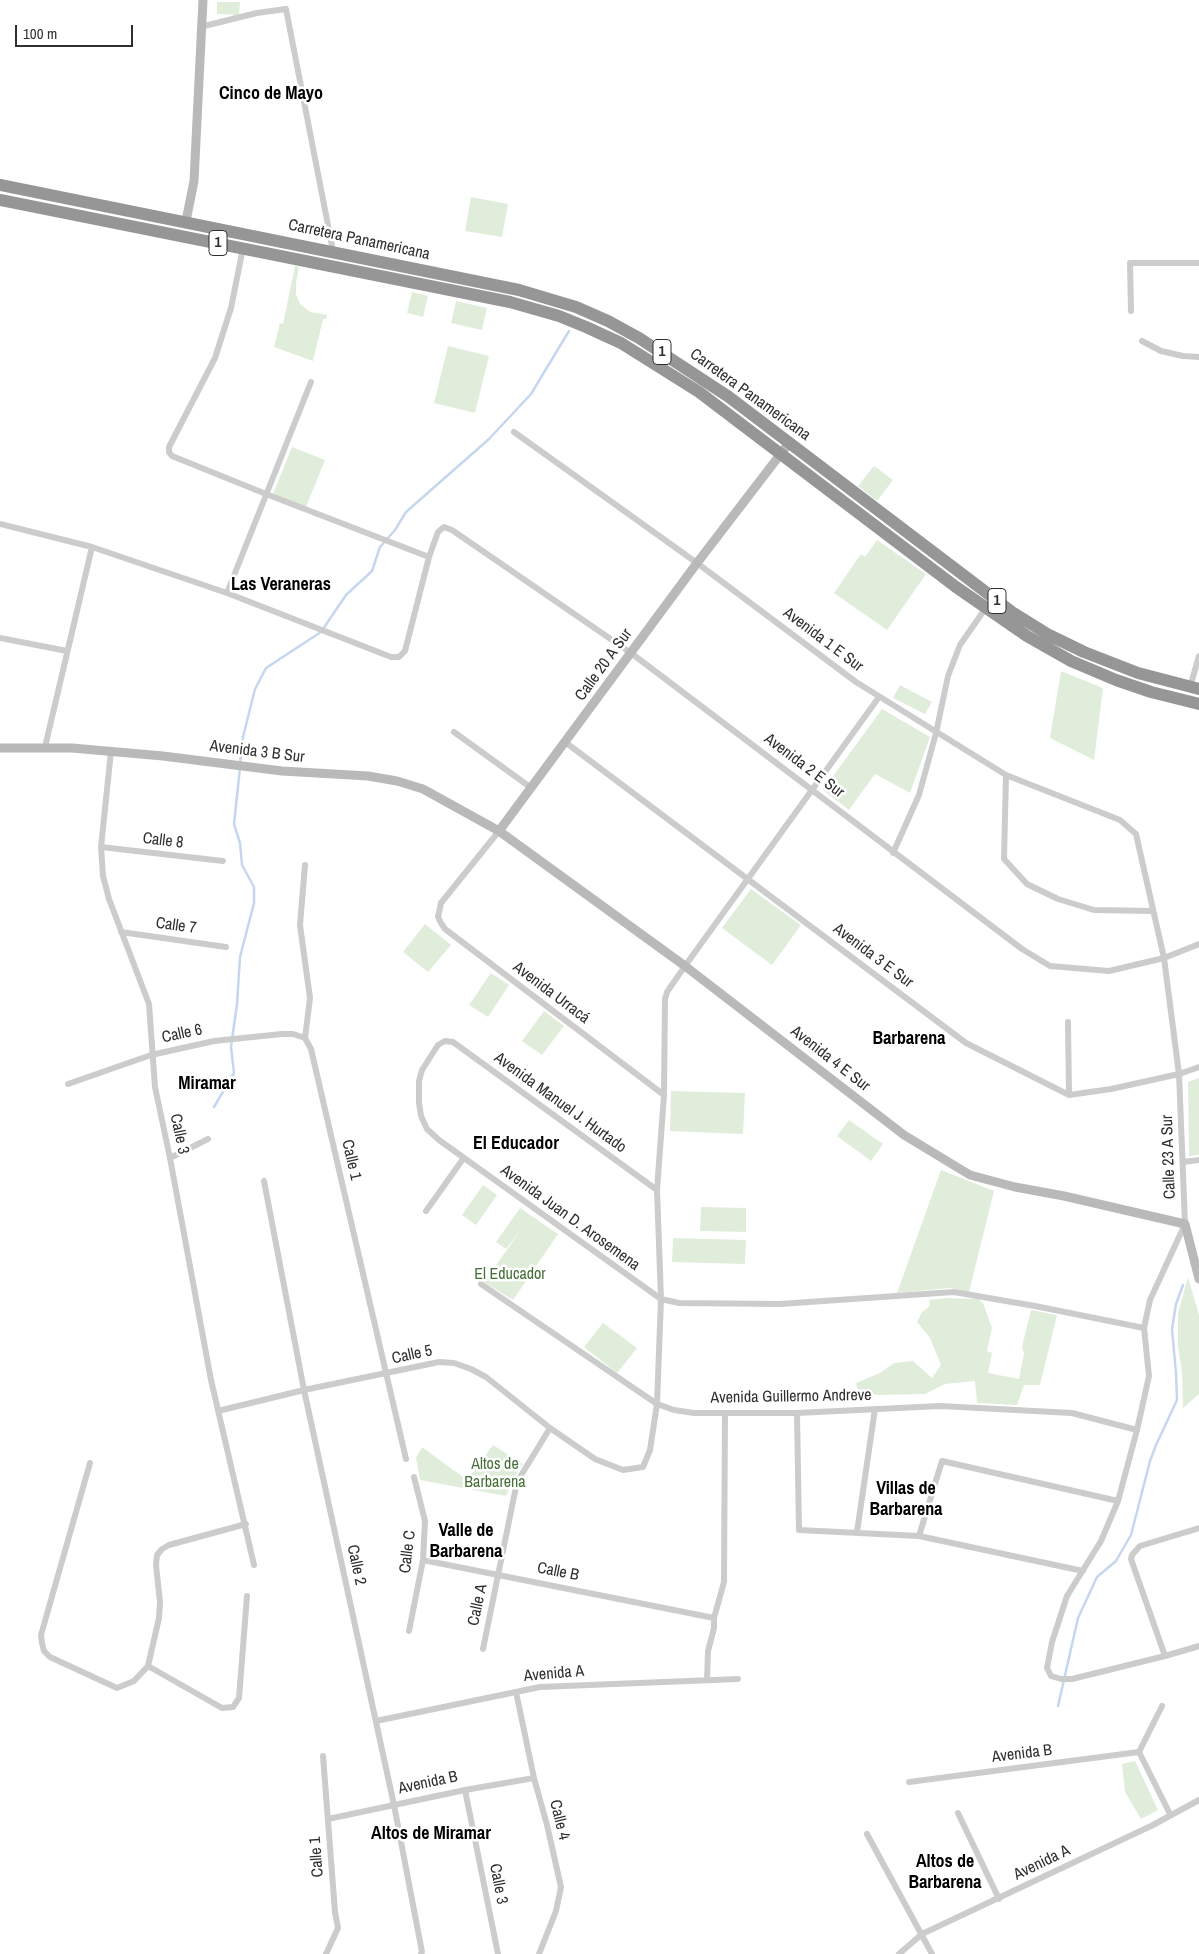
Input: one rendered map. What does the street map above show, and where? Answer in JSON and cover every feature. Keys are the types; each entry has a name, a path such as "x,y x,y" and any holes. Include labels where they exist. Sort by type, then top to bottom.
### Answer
{"highway":[{"name":"Carretera Panamericana","path":"0,185 519,290 576,307 608,321 664,353 729,397 1012,612 1049,635 1084,652 1138,673 1196,691"},
{"name":"Carretera Panamericana","path":"0,200 510,302 586,326 621,344 691,387 986,609 1048,649 1116,680 1150,692 1199,704"},
{"path":"96,218 127,220 174,227 186,222 197,231 242,243 268,253"},
{"path":"1116,680 1174,691 1196,691"}],"street":[{"path":"186,222 194,181 200,27 203,0"},
{"path":"200,27 257,13 286,9 333,252"},
{"path":"0,524 92,547 227,593 391,657 399,657 405,651 429,557 266,494 172,456 169,452 169,447 215,358 231,308 243,248"},
{"path":"1131,312 1130,263 1199,263"},
{"path":"1142,341 1161,351 1199,358"},
{"path":"227,593 311,382"},
{"name":"Avenida 1 E Sur","path":"514,432 697,563 856,682 879,697 1006,775 1120,820 1136,834"},
{"name":"Calle 20 A Sur","path":"441,903 499,831 697,563 789,443"},
{"name":"Avenida 2 E Sur","path":"429,557 438,532 444,527 452,530 631,653 813,790 893,853 1022,949 1050,966 1109,971 1164,958 1199,944"},
{"path":"45,747 92,547"},
{"path":"893,853 919,795 936,733 948,676 954,660 960,645 986,609"},
{"path":"0,638 67,651"},
{"path":"1196,691 1199,656"},
{"path":"657,1404 661,1299 657,1190 664,1095 665,999 667,992 879,697"},
{"path":"454,732 530,787"},
{"name":"Avenida 3 E Sur","path":"565,742 966,1043 1069,1095"},
{"name":"Avenida 3 B Sur","path":"0,748 45,747 111,751 282,771 368,776 397,781 423,789 499,831"},
{"name":"Calle 3","path":"111,751 101,847 103,876 109,899 149,1004 155,1087 211,1380 254,1564"},
{"path":"1006,775 1004,859 1027,884 1058,899 1094,910 1153,911"},
{"name":"Avenida 4 E Sur","path":"499,831 685,966 904,1135 970,1175 1015,1187 1064,1196 1185,1224"},
{"name":"Calle 23 A Sur","path":"1136,834 1164,958 1179,1074 1185,1224 1150,1300 1144,1328 1149,1376 1138,1430 1118,1501 1102,1541 1067,1596 1052,1642 1047,1668 1051,1676 1060,1679 1072,1679 1165,1656"},
{"name":"Calle 8","path":"101,847 222,861"},
{"name":"Calle 1","path":"305,865 300,925 310,998 305,1038 310,1049 406,1459"},
{"name":"Avenida Urracá","path":"441,903 438,917 445,929 664,1095"},
{"name":"Calle 7","path":"121,932 226,947"},
{"path":"1068,1022 1069,1095 1111,1089 1179,1074 1199,1067"},
{"name":"Calle 6","path":"68,1084 152,1055 226,1039 282,1034 293,1034 305,1038"},
{"name":"Avenida Juan D. Arosemena","path":"445,1041 438,1045 422,1070 419,1081 421,1116 428,1129 463,1158 661,1299"},
{"name":"Avenida Manuel J. Hurtado","path":"445,1041 456,1044 657,1190"},
{"path":"170,1158 208,1139"},
{"path":"426,1211 463,1158"},
{"path":"1183,1162 1199,1160"},
{"name":"Calle 2","path":"264,1181 304,1390 394,1805 423,1953"},
{"path":"1185,1224 1199,1279"},
{"name":"Avenida Guillermo Andreve","path":"481,1284 657,1404 674,1410 725,1413 797,1413 940,1406 1072,1413 1138,1430"},
{"path":"661,1299 679,1303 780,1304 954,1292 1036,1306 1144,1328"},
{"name":"Calle 5","path":"218,1411 304,1390 439,1362 454,1363 486,1377 550,1428 595,1458 623,1470 643,1467 650,1450 657,1404"},
{"path":"857,1532 874,1409"},
{"path":"707,1680 708,1651 714,1628 714,1618 724,1582 725,1413"},
{"path":"797,1413 799,1530 918,1536 1083,1571"},
{"name":"Calle A","path":"483,1649 517,1482 550,1428"},
{"path":"918,1536 942,1461 1118,1501"},
{"path":"90,1463 41,1635 44,1651 50,1657 117,1688 134,1681 148,1666 160,1618 157,1555 169,1545 246,1524"},
{"name":"Calle C","path":"409,1631 422,1560 425,1521 414,1477"},
{"path":"1199,1528 1140,1546 1131,1559 1165,1656 1199,1646"},
{"name":"Calle B","path":"422,1560 714,1618"},
{"path":"148,1666 222,1708 233,1707 239,1698 247,1596"},
{"name":"Avenida A","path":"376,1721 540,1686 738,1679"},
{"name":"Calle 4","path":"516,1692 534,1778 561,1888 556,1911 539,1954"},
{"path":"1162,1706 1139,1752 1170,1814"},
{"name":"Avenida B","path":"909,1782 1139,1752"},
{"name":"Calle 1","path":"323,1756 335,1912 338,1928 326,1954"},
{"name":"Avenida B","path":"328,1819 465,1790 534,1778"},
{"name":"Calle 3","path":"465,1790 498,1954"},
{"name":"Avenida A","path":"899,1954 922,1934 1153,1825 1170,1814 1199,1800"},
{"path":"958,1813 999,1899"},
{"path":"867,1834 932,1954"}],"green space":[{"path":"217,2 240,2 239,15 217,14"},
{"path":"471,197 508,204 502,237 465,231"},
{"path":"295,266 299,267 296,294 300,304 310,312 327,315 326,319 323,319 313,361 274,347 280,323 283,324"},
{"path":"412,292 428,296 423,317 407,313"},
{"path":"456,301 487,308 482,330 451,323"},
{"path":"448,346 489,356 475,413 434,403"},
{"path":"292,447 325,460 306,507 273,494"},
{"path":"874,466 893,480 877,501 858,486"},
{"path":"877,540 926,574 887,630 834,593 861,554 865,557"},
{"path":"1061,671 1103,688 1094,760 1050,738"},
{"path":"900,685 932,702 925,714 893,698"},
{"path":"882,709 930,737 910,793 875,774 849,810 823,790"},
{"path":"751,889 801,925 772,965 722,928"},
{"path":"425,924 451,945 428,972 403,952"},
{"path":"491,973 509,985 488,1017 469,1005"},
{"path":"544,1011 564,1026 542,1055 522,1041"},
{"path":"1199,1078 1199,1155 1189,1156 1188,1082"},
{"path":"671,1091 745,1093 743,1134 670,1131"},
{"path":"849,1120 883,1144 871,1161 837,1136"},
{"path":"941,1170 994,1191 969,1292 950,1288 897,1293"},
{"path":"483,1185 497,1195 476,1225 462,1215"},
{"path":"701,1207 746,1208 746,1232 700,1231"},
{"name":"El Educador","path":"520,1208 558,1234 513,1300 484,1282 521,1230 506,1249 496,1242"},
{"path":"673,1238 746,1240 745,1264 672,1262"},
{"path":"1188,1277 1199,1315 1199,1394 1183,1408 1182,1372 1178,1347 1178,1314"},
{"path":"948,1298 978,1299 983,1303 992,1328 987,1351 992,1353 988,1373 1019,1379 1024,1354 1022,1347 1031,1310 1057,1315 1040,1385 1024,1385 1017,1405 977,1403 975,1381 945,1384 925,1394 879,1395 858,1392 856,1383 880,1373 894,1363 913,1361 932,1378 941,1365 930,1338 917,1322 922,1312 930,1306 929,1300"},
{"path":"603,1323 637,1348 617,1373 584,1347"},
{"name":"Altos de Barbarena","path":"493,1445 523,1464 506,1496 420,1480 416,1458 422,1447 467,1480"},
{"path":"1135,1761 1158,1810 1141,1819 1125,1792 1122,1764"}],"waterway":[{"path":"240,763 243,737 255,689 266,668 321,632 346,595 372,571 380,547 395,530 406,512 489,439 531,394 569,331"},
{"path":"214,1107 234,1073 231,1047 237,1004 240,957 254,903 254,887 242,865 240,843 234,824 240,768"},
{"path":"1058,1706 1078,1618 1097,1577 1116,1561 1131,1535 1150,1461 1177,1400 1172,1329 1176,1304 1183,1285"}],"district":[{"name":"Cinco de Mayo","path":"271,94"},
{"name":"Las Veraneras","path":"281,585"},
{"name":"Barbarena","path":"909,1039"},
{"name":"Miramar","path":"207,1084"},
{"name":"El Educador","path":"516,1144"},
{"name":"Villas de Barbarena","path":"906,1499"},
{"name":"Valle de Barbarena","path":"466,1541"},
{"name":"Altos de Miramar","path":"431,1834"},
{"name":"Altos de Barbarena","path":"945,1872"}]}
